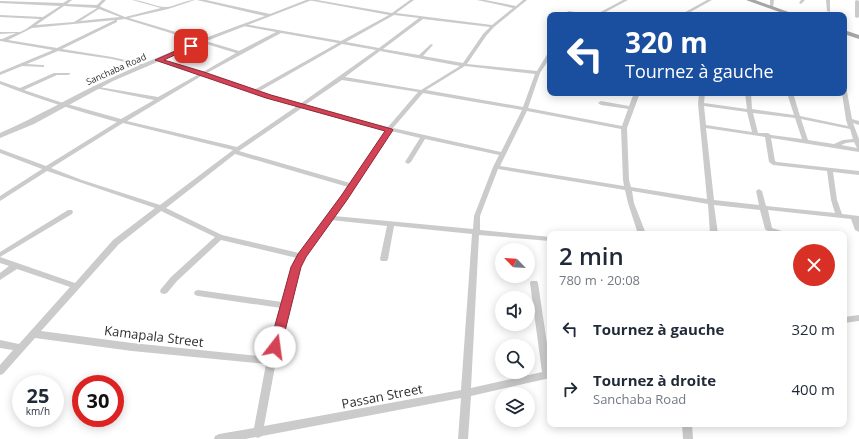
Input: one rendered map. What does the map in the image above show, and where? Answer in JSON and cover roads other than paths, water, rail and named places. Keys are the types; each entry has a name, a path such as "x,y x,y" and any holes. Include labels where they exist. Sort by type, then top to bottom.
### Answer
{"main road":[{"path":"749,0 781,12"},
{"path":"847,33 859,37"}],"street":[{"path":"1,3 7,0"},
{"path":"45,4 52,0"},
{"path":"2,40 31,27 70,0"},
{"path":"75,23 98,7 104,0"},
{"path":"134,0 167,8"},
{"path":"31,27 124,18 193,0"},
{"path":"199,0 269,16"},
{"path":"310,0 393,14 493,26"},
{"name":"Sanchaba Road","path":"0,136 63,105 95,87 244,25 310,0"},
{"path":"254,92 393,14 412,0"},
{"path":"478,0 516,7"},
{"path":"257,436 271,361 296,267 301,256 352,186 389,130 422,91 464,65 484,35 525,0"},
{"path":"603,12 626,0"},
{"path":"688,12 710,0"},
{"path":"772,0 772,8"},
{"path":"828,0 829,11"},
{"path":"852,0 858,1 857,17"},
{"path":"616,1 621,3"},
{"path":"1,3 98,7 124,18 240,53"},
{"path":"0,16 45,18"},
{"path":"0,371 116,242 236,151 341,78 423,17"},
{"path":"0,74 124,18"},
{"path":"244,25 464,65 538,73"},
{"path":"0,33 22,32"},
{"path":"0,199 122,120 202,73 281,32"},
{"path":"2,40 112,58 145,66"},
{"path":"0,45 9,42"},
{"path":"420,57 431,45"},
{"path":"463,439 477,216 496,167 525,109 538,73 547,59"},
{"path":"158,60 300,106 389,130 502,154"},
{"path":"21,65 42,66"},
{"path":"20,90 56,74 68,74"},
{"path":"341,78 525,109 624,128"},
{"path":"0,82 63,105 236,151 352,186"},
{"path":"95,87 159,99"},
{"path":"635,96 624,128 627,187 641,231"},
{"path":"702,96 701,104 714,231"},
{"path":"748,96 755,133"},
{"path":"791,96 805,141"},
{"path":"703,126 859,149 849,120 845,96"},
{"path":"601,103 631,108"},
{"path":"701,104 750,112 797,117 852,128"},
{"path":"849,120 859,123"},
{"path":"768,135 772,162 775,164 859,173"},
{"path":"408,162 423,137"},
{"path":"835,146 846,141 856,140"},
{"path":"0,151 161,208 220,237 301,256"},
{"path":"496,167 627,187 710,202 856,218 859,230"},
{"path":"830,170 834,200 839,216"},
{"path":"759,191 769,229 774,231"},
{"path":"0,256 70,212"},
{"path":"329,218 547,239"},
{"path":"384,259 391,225"},
{"path":"164,291 174,279 220,237"},
{"path":"0,260 75,286"},
{"path":"0,277 15,266"},
{"path":"534,283 547,368"},
{"path":"198,293 286,306"},
{"path":"847,320 859,318"},
{"name":"Kamapala Street","path":"34,334 132,347 271,361 261,418"},
{"path":"0,344 21,348"},
{"name":"Passan Street","path":"219,439 257,436 547,375"},
{"path":"687,427 688,439"}]}
